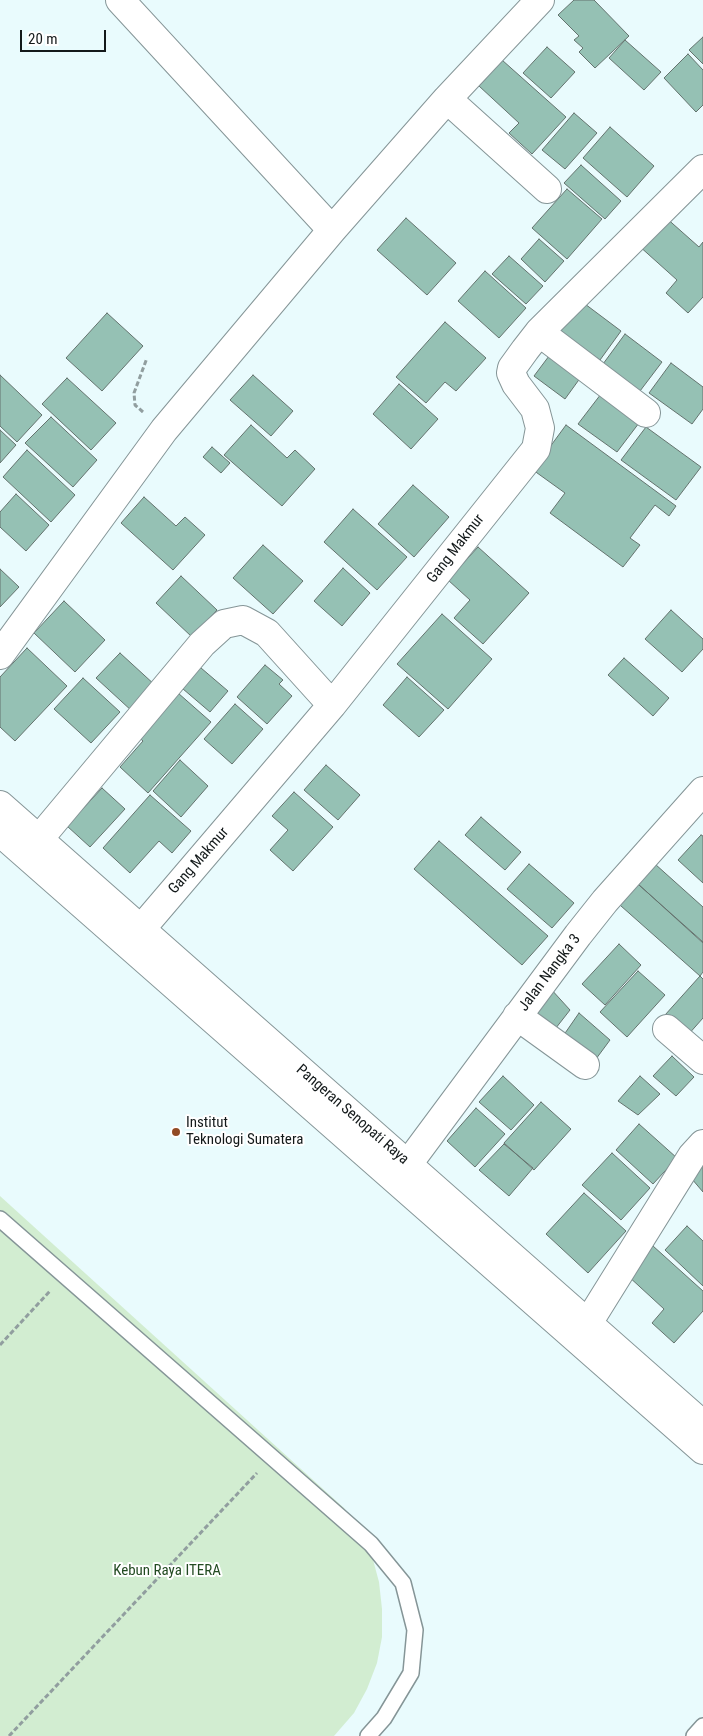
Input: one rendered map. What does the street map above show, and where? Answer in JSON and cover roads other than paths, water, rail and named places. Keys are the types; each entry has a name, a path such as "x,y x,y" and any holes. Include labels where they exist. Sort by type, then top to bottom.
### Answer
{"street":[{"path":"120,0 332,230"},
{"path":"0,655 164,430 332,230 447,99 536,2"},
{"path":"447,99 548,189"},
{"name":"Gang Makmur","path":"141,929 332,705 536,449 540,428 535,409 516,384 511,373 512,368 524,350 539,332 703,169"},
{"path":"539,332 646,413"},
{"path":"39,840 202,644 224,624 243,620 268,632 332,705"},
{"name":"Jalan Nangka 3","path":"408,1164 605,901 703,792"},
{"name":"Pangeran Senopati Raya","path":"0,805 588,1323 659,1399 703,1450"},
{"name":"Pangeran Senopati Raya","path":"0,832 659,1399 703,1425"},
{"path":"517,1016 585,1065"},
{"path":"667,1029 703,1060"},
{"path":"588,1323 692,1156 703,1144"}],"lane":[{"path":"0,1219 371,1544 403,1583 415,1630 411,1673 384,1718 368,1736"},
{"path":"694,1736 703,1726"}],"place":[{"name":"Institut Teknologi Sumatera","path":"176,1132"}],"park label":[{"name":"Kebun Raya ITERA","path":"167,1571"}]}
